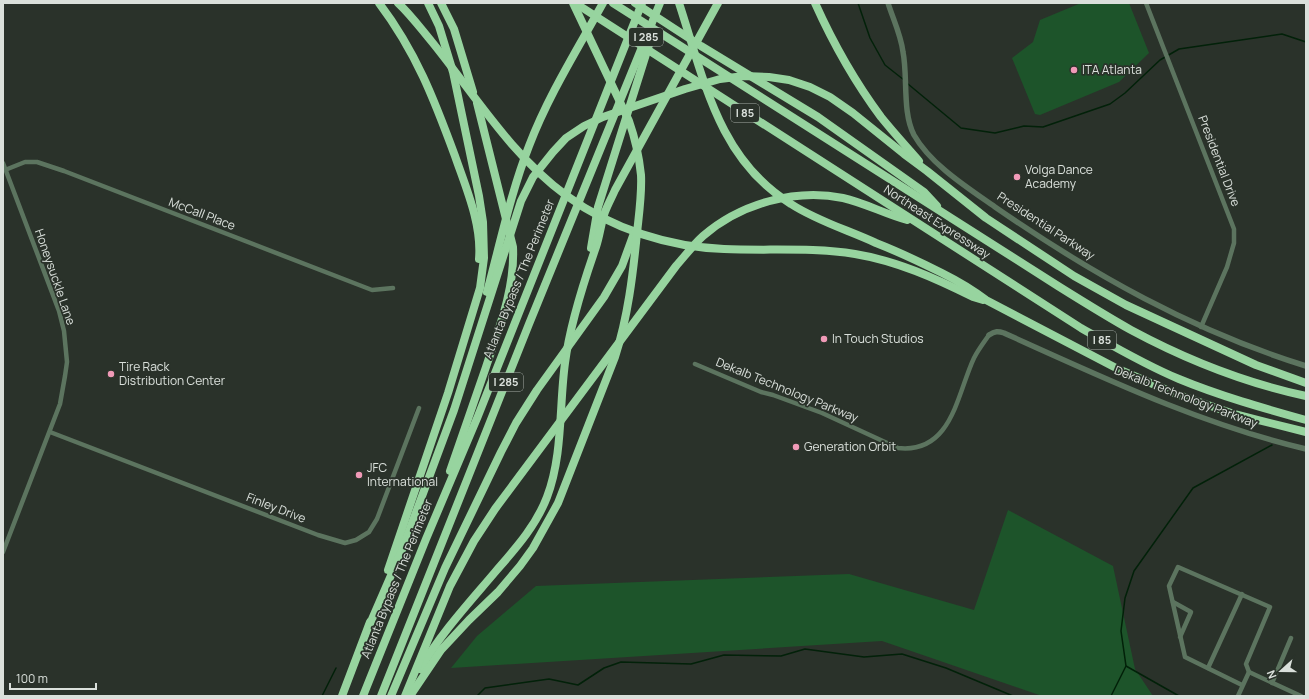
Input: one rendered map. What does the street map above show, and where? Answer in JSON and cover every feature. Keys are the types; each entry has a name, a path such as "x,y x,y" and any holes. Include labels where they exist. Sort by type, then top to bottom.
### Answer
{"highway":[{"path":"379,3 391,18 410,49 434,99 476,217 479,253 476,285 470,319"},
{"path":"398,3 408,12 523,158 568,197 600,216 634,231 666,241 694,246 723,249 830,251 881,259 915,270 973,297 986,300"},
{"path":"369,626 448,393 480,288 481,280 484,247 483,222 453,72 439,26 428,3"},
{"path":"426,539 504,316 512,280 514,262 514,246 482,121 454,29 441,3"},
{"path":"410,696 441,650 498,592 533,548 558,503 616,353 623,327 633,270 638,220 641,177 639,160 634,137 622,106 574,3"},
{"name":"Northeast Expressway","path":"574,3 1081,328 1177,378 1238,401 1306,420"},
{"path":"499,260 521,168 537,124 603,3"},
{"name":"Northeast Expressway","path":"613,3 1076,297 1130,329 1179,354 1234,375 1306,396"},
{"path":"635,3 701,46 818,117 924,192 946,215"},
{"name":"Atlanta Bypass / The Perimeter","path":"363,696 426,539 478,416 642,3"},
{"path":"679,3 717,118 727,137 743,162 765,185 790,203 810,215 915,259 973,290 986,300 1118,369 1176,394 1234,414 1306,432"},
{"path":"586,274 597,244 606,211 615,190 672,84 718,3"},
{"path":"815,3 825,25 852,74 881,116 927,171"},
{"name":"I 285","path":"381,696 529,324 636,71 661,4"},
{"path":"405,696 438,640 524,538 547,498 553,478 557,453 565,363 570,334 586,274 598,206 636,71"},
{"path":"342,696 404,542 454,410 471,355 478,324 499,260 521,201 533,177 544,162 566,138 584,126 603,117 685,89 720,79 744,76 769,77 789,80 810,87 830,97 852,112 986,218 1074,276 1126,306 1256,365 1306,383"},
{"path":"405,696 450,586 474,541 495,509 689,250 704,236 720,223 739,212 760,204 790,196 802,195 823,195 850,200 890,215 916,222"},
{"path":"391,696 445,568 516,423 537,390 604,297 622,266 638,220"}],"street":[{"name":"Presidential Parkway","path":"888,3 902,44 910,124 921,146 942,167 969,189 1024,227 1108,280 1201,327 1279,358 1306,366"},
{"name":"Presidential Drive","path":"1146,3 1234,229 1234,243 1229,261 1201,327"},
{"name":"McCall Place","path":"5,170 25,162 37,162 64,171 372,290 393,288"},
{"name":"Honeysuckle Lane","path":"3,163 59,311 64,331 66,362 66,376 60,404 3,552"},
{"name":"Dekalb Technology Parkway","path":"695,364 761,392 822,413 898,448 908,450 918,448 930,442 944,429 955,410 974,357 989,335 998,331 1162,403 1256,436 1306,449"},
{"name":"Finley Drive","path":"50,432 318,535 345,543 356,540 369,532 377,519 419,408"},
{"path":"1242,685 1185,657 1169,586 1178,567 1270,607 1246,664 1249,672 1301,696"},
{"path":"1208,668 1242,594"},
{"path":"1173,602 1191,612 1180,637"},
{"path":"1272,683 1291,638"},
{"path":"1238,696 1249,672"}],"green space":[{"name":"ITA Atlanta","path":"1081,3 1129,3 1149,53 1119,82 1040,115 1035,114 1012,58 1033,42 1040,20"},
{"path":"1008,510 1113,566 1135,669 1153,696 1042,696 882,641 451,668 477,636 536,586 849,574 974,610"}],"waterway":[{"path":"858,3 870,38 885,65 904,80"},
{"path":"908,84 961,128 995,133 1024,126 1043,127 1110,104 1125,93 1160,60 1179,49 1282,34 1306,42"},
{"path":"1111,696 1126,666 1121,631 1125,598 1134,571 1193,488 1272,445"},
{"path":"477,696 485,688 549,679 578,685 604,668 621,662 691,664 724,655 781,656 805,649 864,657 902,654 946,668 1013,696"},
{"path":"1126,666 1179,696"},
{"path":"322,696 336,668"}],"place":[{"name":"ITA Atlanta","path":"1074,70"},
{"name":"Volga Dance Academy","path":"1017,177"},
{"name":"In Touch Studios","path":"824,339"},
{"name":"Tire Rack Distribution Center","path":"111,374"},
{"name":"Generation Orbit","path":"796,447"},
{"name":"JFC International","path":"359,475"}]}
